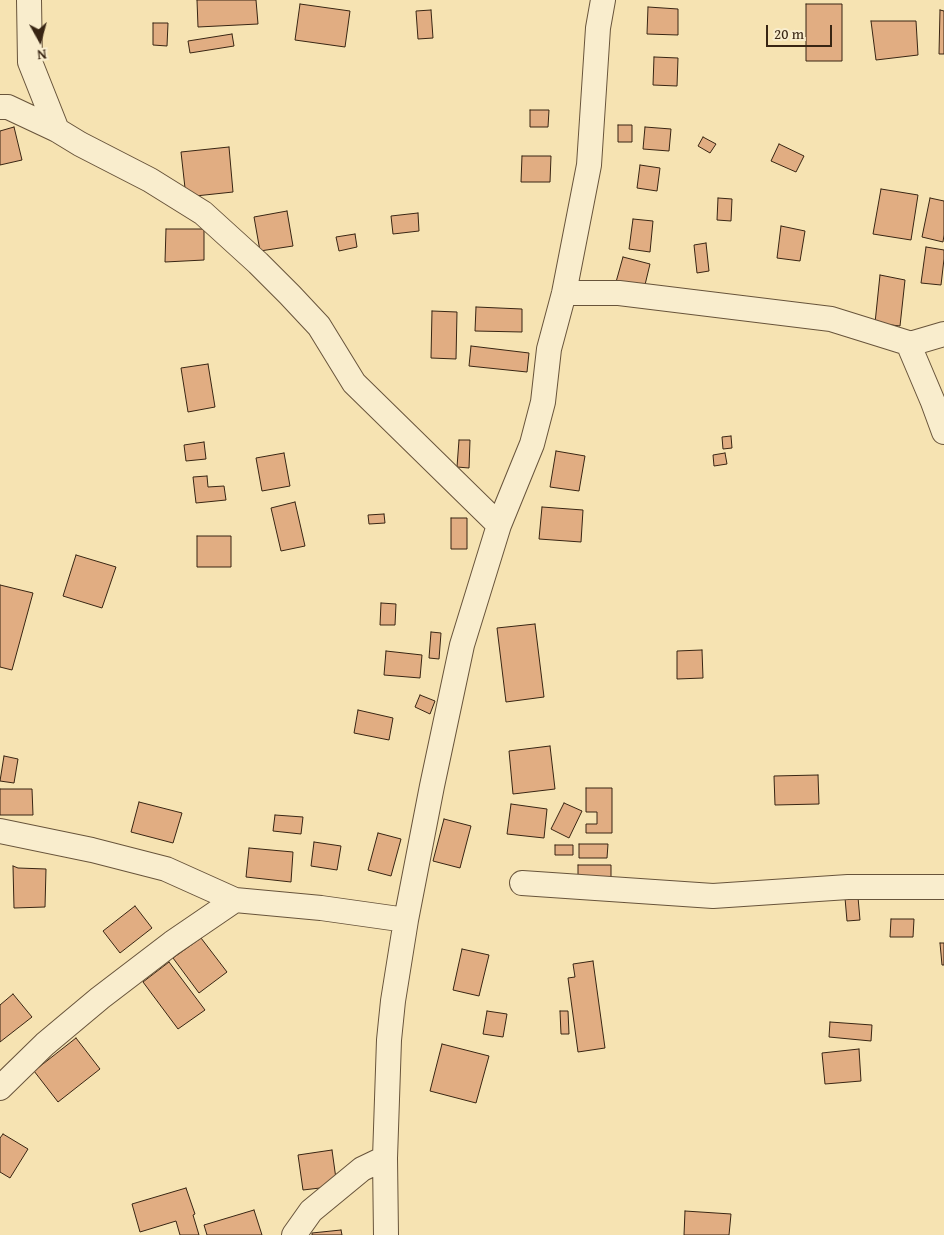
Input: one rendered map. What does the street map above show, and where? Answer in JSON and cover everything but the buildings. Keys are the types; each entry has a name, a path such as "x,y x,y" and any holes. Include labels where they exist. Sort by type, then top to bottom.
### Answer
{"street":[{"path":"29,0 30,62 56,130"},
{"path":"386,1235 385,1158 389,1040 393,1001 406,920 462,645 499,525 532,444 543,402 549,349 564,293 589,165 598,28 604,0"},
{"path":"0,107 8,107 56,130 150,180 203,213 258,263 320,326 354,383 499,525"},
{"path":"564,293 619,293 831,319 910,344 944,334"},
{"path":"908,343 944,432"},
{"path":"0,831 92,850 166,869 235,900 321,908 406,920"},
{"path":"522,883 713,896 848,887 944,887"},
{"path":"0,1088 45,1044 100,998 172,943 235,900"},
{"path":"294,1235 311,1211 362,1169 385,1158"}]}
